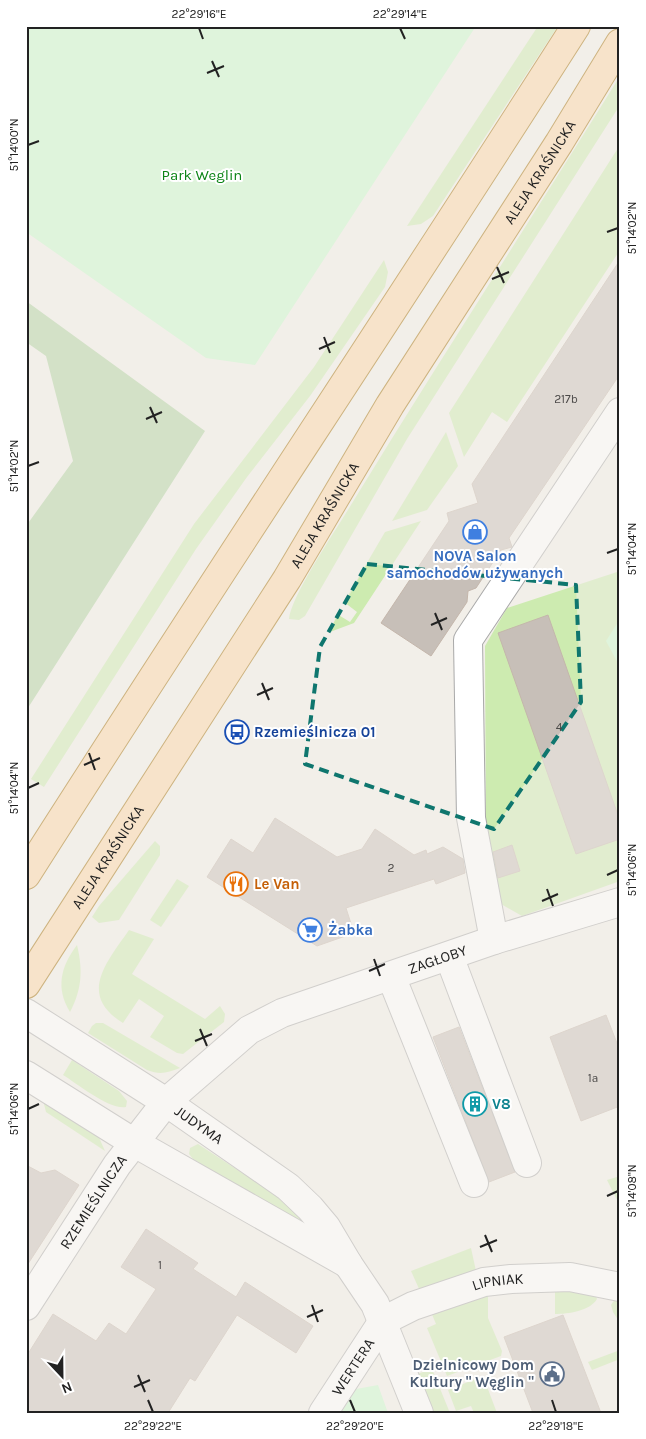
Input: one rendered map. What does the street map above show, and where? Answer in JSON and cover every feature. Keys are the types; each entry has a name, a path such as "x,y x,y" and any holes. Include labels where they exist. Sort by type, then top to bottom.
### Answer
{"main road":[{"path":"26,875 318,421 452,221 576,26"},
{"name":"ALEJA KRAŚNICKA","path":"26,984 282,587 390,405 620,43"}],"street":[{"path":"494,940 471,818 468,640 620,412"},
{"name":"ZAGŁOBY","path":"166,1102 249,1030 282,1013 494,940 620,902"},
{"path":"449,956 527,1163"},
{"path":"391,976 474,1183"},
{"name":"JUDYMA","path":"26,1013 166,1102 288,1187 326,1227 348,1264 368,1292 383,1321 419,1413"},
{"name":"JUDYMA","path":"26,1075 133,1142 348,1264"},
{"name":"RZEMIEŚLNICZA","path":"26,1306 133,1142 166,1102"},
{"name":"LIPNIAK","path":"383,1321 413,1306 484,1282 570,1277 620,1287"},
{"name":"WERTERA","path":"323,1413 383,1321"}],"highlighted area":[{"path":"367,564 576,585 581,702 494,829 305,764 320,647"}],"green space":[{"name":"Park Weglin","path":"26,26 476,26 255,365 206,358 26,232"},
{"path":"538,26 558,26 433,216 421,224 407,226"},
{"path":"620,76 620,105 407,439 305,616 299,620 289,619 298,594 317,560"},
{"path":"620,145 620,250 507,422 492,412 464,457 449,413"},
{"path":"384,260 388,272 385,287 310,396 247,477 196,549 44,787 31,779 194,524 314,367"},
{"path":"26,301 205,431 26,711 26,526 73,461 46,356 26,342"},
{"path":"446,432 458,466 427,510 392,521"},
{"path":"421,521 354,623 330,632 337,614 350,622 357,612 344,602 385,532"},
{"path":"620,571 620,881 522,916 501,904 486,837 485,646 507,608"},
{"path":"620,619 620,667 606,641"},
{"path":"155,841 160,846 160,855 119,920 99,923 92,917 99,906"},
{"path":"177,879 189,886 161,927 150,920"},
{"path":"129,930 154,939 132,974 205,1019 220,1006 225,1014 224,1022 183,1054 177,1053 150,1037 164,1016 139,999 123,1023 109,1012 101,1001 99,990 100,978 112,954"},
{"path":"77,945 81,971 77,995 70,1012 65,1003 61,986 67,961"},
{"path":"96,1023 103,1023 180,1068 163,1073 147,1070 88,1033"},
{"path":"72,1060 119,1091 127,1101 126,1107 111,1105 103,1101 63,1075"},
{"path":"46,1102 97,1133 105,1151 46,1112 44,1104"},
{"path":"198,1144 302,1212 303,1220 293,1221 193,1159 189,1154 190,1148"},
{"path":"620,1176 620,1206 607,1180"},
{"path":"471,1248 476,1271 420,1291 411,1271"},
{"path":"555,1291 594,1291 597,1299 584,1309 555,1314"},
{"path":"488,1293 488,1318 502,1351 501,1356 447,1376 427,1328 436,1324 431,1312"},
{"path":"620,1298 620,1323 611,1305 615,1299"},
{"path":"620,1350 620,1359 592,1370 588,1362"},
{"path":"432,1369 450,1413 432,1413 417,1374"},
{"path":"483,1376 497,1413 474,1413 471,1406 456,1411 448,1390"},
{"path":"378,1385 388,1413 341,1413 356,1389"}],"building":[{"path":"620,260 620,374 509,538 512,547 501,550 476,588 468,591 467,602 431,656 381,623 449,521 447,513 478,503 472,484"},
{"path":"548,615 620,821 620,839 576,854 498,633"},
{"path":"275,818 337,857 362,849 375,829 414,855 426,850 427,854 443,847 463,859 465,873 436,884 434,879 346,908 354,933 317,946 207,877 231,839 253,853"},
{"path":"512,845 520,871 498,878 493,852"},
{"path":"606,1015 620,1051 620,1106 581,1121 550,1037"},
{"name":"V8","path":"459,1027 515,1172 489,1182 433,1037"},
{"path":"26,1165 41,1173 55,1170 79,1185 26,1267"},
{"path":"146,1229 198,1263 193,1269 236,1297 245,1282 313,1326 296,1353 237,1315 195,1381 190,1378 168,1413 26,1413 26,1357 53,1314 96,1341 109,1323 126,1334 156,1289 121,1267"},
{"name":"Dzielnicowy Dom Kultury \" Węglin \"","path":"563,1315 601,1413 533,1413 504,1337"}],"place":[{"name":"NOVA Salon samochodów używanych","path":"475,532"},
{"name":"Rzemieślnicza 01","path":"237,732"},
{"name":"Le Van","path":"236,884"},
{"name":"Żabka","path":"310,930"},
{"name":"V8","path":"475,1104"},
{"name":"Dzielnicowy Dom Kultury \" Węglin \"","path":"552,1374"}]}
